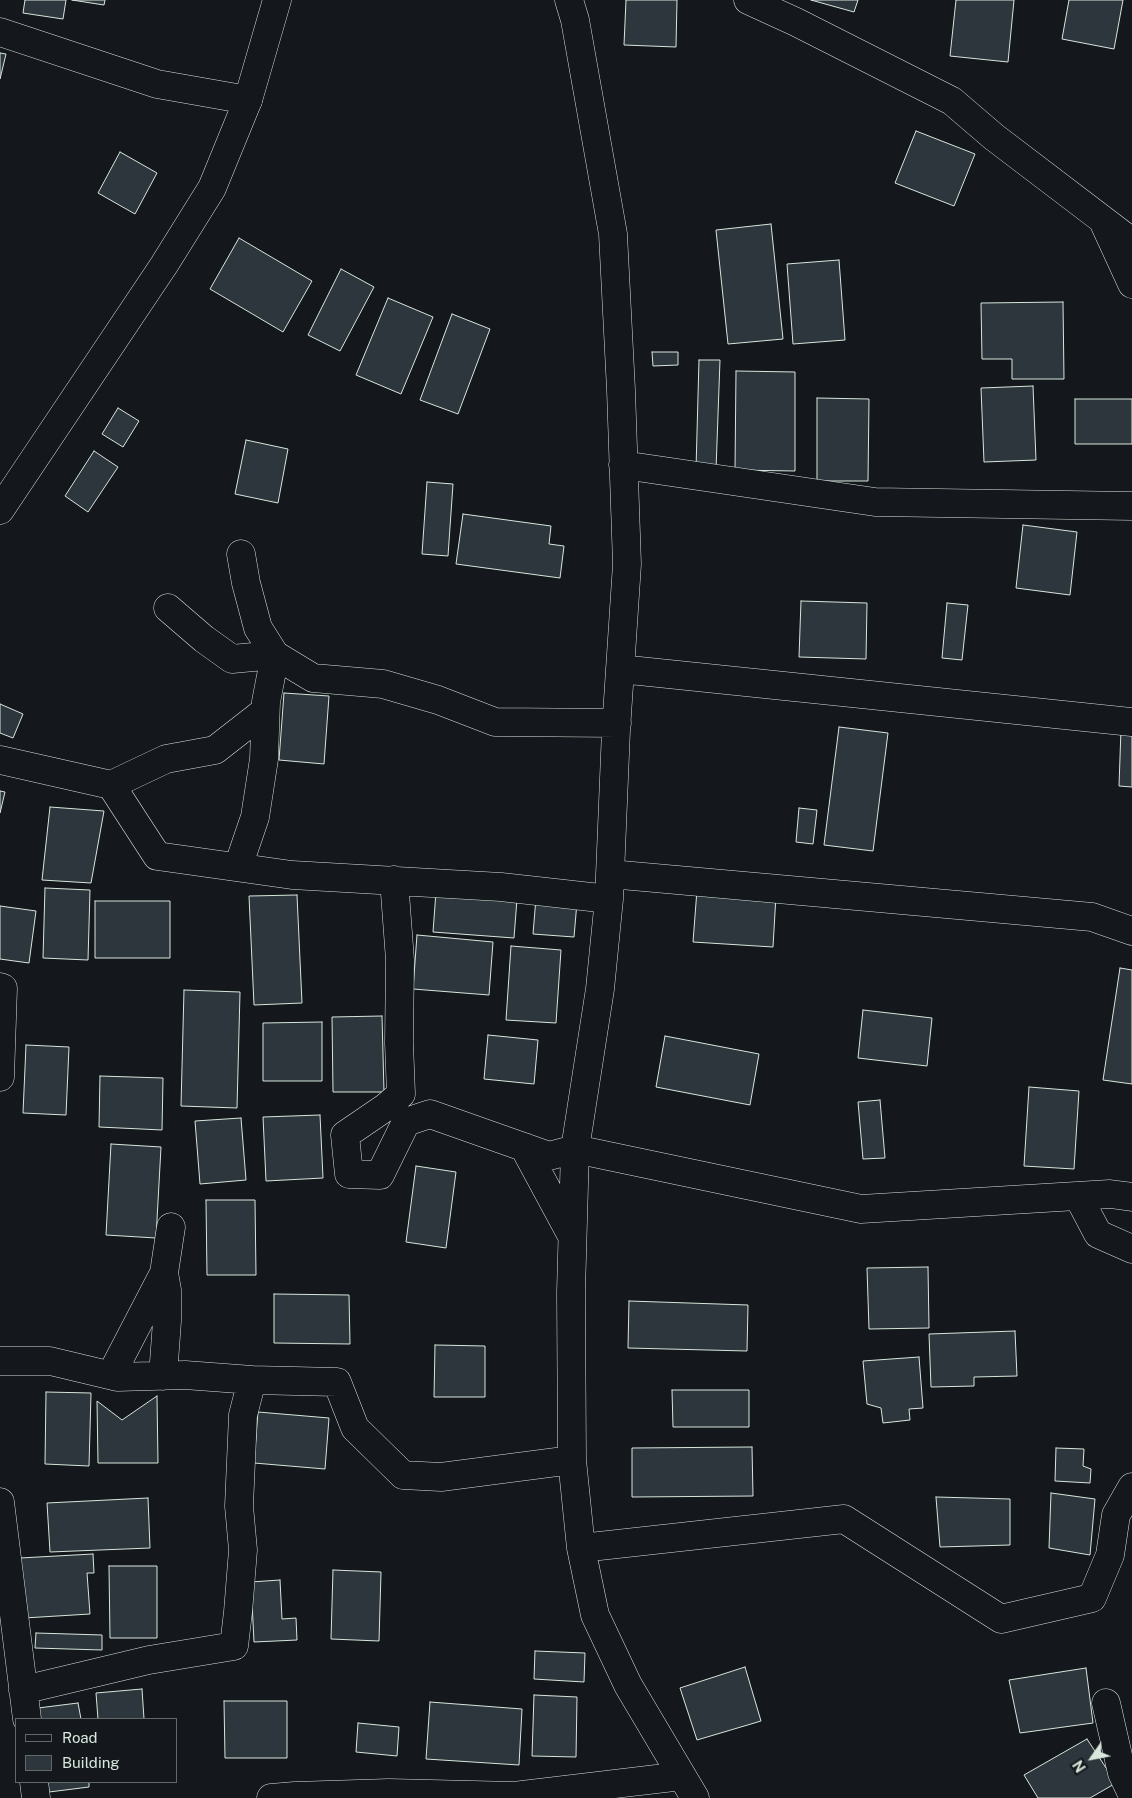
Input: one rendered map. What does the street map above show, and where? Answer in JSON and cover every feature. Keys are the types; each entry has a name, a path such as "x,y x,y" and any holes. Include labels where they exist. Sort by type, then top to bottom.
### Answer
{"street":[{"path":"0,510 159,273 212,188 248,100 277,0"},
{"path":"271,1798 389,1793 514,1797 688,1787 628,1685 595,1615 581,1548 572,1460 571,1292 574,1149 600,989 609,886 627,564 613,234 575,20 569,0"},
{"path":"748,0 796,22 952,101 994,137 1132,242"},
{"path":"0,32 157,84 248,100"},
{"path":"1104,221 1132,284"},
{"path":"623,465 875,502 1132,506"},
{"path":"241,554 246,583 258,628 274,655 313,678 383,684 438,700 495,722 617,723"},
{"path":"168,608 204,639 232,659 274,655"},
{"path":"238,867 255,817 264,759 266,711 274,655"},
{"path":"620,669 1132,722"},
{"path":"0,760 111,785 166,759 215,750 266,711"},
{"path":"111,785 157,856 292,875 501,887 609,886 1092,917 1132,932"},
{"path":"394,880 400,960 399,1043 401,1094 345,1136 349,1174 380,1175 406,1122 430,1114 549,1156 574,1149 861,1210 1110,1194 1132,1197"},
{"path":"0,987 3,988 0,1077"},
{"path":"524,1147 572,1238"},
{"path":"1078,1196 1098,1234 1132,1249"},
{"path":"163,1376 167,1298 164,1273 171,1227"},
{"path":"111,1375 164,1273"},
{"path":"0,1361 50,1361 117,1377 185,1375 252,1380 337,1382 355,1428 403,1475 441,1476 572,1460"},
{"path":"23,1690 148,1660 234,1646 243,1550 239,1506 243,1415 252,1380"},
{"path":"581,1548 844,1518 1001,1619 1092,1598 1110,1555 1116,1515 1132,1487"},
{"path":"0,1502 27,1718"},
{"path":"1106,1703 1122,1773 1132,1794"},
{"path":"34,1783 36,1798"}],"building":[{"path":"25,0 66,0 63,19 23,13"},
{"path":"72,0 105,0 104,5"},
{"path":"626,0 677,0 676,47 624,45"},
{"path":"811,0 858,0 854,12"},
{"path":"956,0 1014,0 1008,62 950,56"},
{"path":"1069,0 1123,0 1114,49 1062,39"},
{"path":"0,53 6,54 0,79"},
{"path":"916,131 975,154 954,206 895,183"},
{"path":"120,152 157,173 135,214 98,193"},
{"path":"771,224 783,339 728,344 716,230"},
{"path":"239,238 312,281 283,332 210,289"},
{"path":"839,260 845,340 793,344 787,264"},
{"path":"341,269 374,287 340,351 308,335"},
{"path":"388,298 433,317 401,394 356,375"},
{"path":"1063,302 1064,379 1012,379 1012,359 982,359 981,303"},
{"path":"452,314 490,329 458,414 420,400"},
{"path":"652,352 678,352 678,365 653,366"},
{"path":"699,360 720,360 716,470 696,469"},
{"path":"736,371 795,372 795,471 735,470"},
{"path":"1033,386 1036,460 984,462 981,388"},
{"path":"817,398 869,399 868,481 817,481"},
{"path":"1075,399 1132,399 1132,444 1075,444"},
{"path":"118,408 139,421 123,447 102,434"},
{"path":"246,440 288,449 278,503 235,494"},
{"path":"94,451 118,467 88,512 65,496"},
{"path":"427,482 453,484 448,556 422,554"},
{"path":"463,514 551,526 549,544 564,546 560,578 456,564"},
{"path":"1023,525 1077,532 1070,595 1016,588"},
{"path":"801,601 867,603 866,659 799,657"},
{"path":"947,603 968,605 962,660 942,658"},
{"path":"284,693 329,696 324,764 279,760"},
{"path":"0,704 23,714 13,738 0,733"},
{"path":"839,727 888,733 873,851 824,845"},
{"path":"1121,729 1132,730 1132,787 1119,786"},
{"path":"0,791 5,792 0,813"},
{"path":"50,807 104,811 91,883 42,880"},
{"path":"799,808 817,810 813,844 796,842"},
{"path":"45,888 90,890 88,960 43,958"},
{"path":"697,890 776,895 773,947 693,942"},
{"path":"436,892 517,899 514,938 433,932"},
{"path":"297,895 302,1003 254,1005 249,896"},
{"path":"536,898 577,902 574,937 533,934"},
{"path":"95,901 170,901 170,958 95,958"},
{"path":"0,906 36,911 29,963 0,959"},
{"path":"417,935 493,942 489,995 413,989"},
{"path":"511,946 561,950 556,1023 506,1020"},
{"path":"1120,968 1132,970 1132,1084 1103,1080"},
{"path":"184,990 240,992 237,1108 181,1106"},
{"path":"863,1010 932,1018 927,1066 858,1058"},
{"path":"382,1016 384,1092 333,1092 332,1017"},
{"path":"322,1022 322,1081 263,1081 263,1023"},
{"path":"488,1035 538,1040 534,1084 484,1079"},
{"path":"665,1036 759,1054 750,1105 656,1087"},
{"path":"26,1045 69,1047 66,1115 23,1113"},
{"path":"100,1076 163,1078 162,1130 99,1127"},
{"path":"1029,1087 1079,1091 1074,1169 1024,1166"},
{"path":"880,1100 885,1158 863,1159 858,1102"},
{"path":"320,1115 323,1178 266,1181 263,1117"},
{"path":"241,1118 246,1180 200,1184 195,1121"},
{"path":"111,1144 161,1147 156,1238 106,1235"},
{"path":"416,1166 456,1172 446,1248 406,1242"},
{"path":"206,1200 255,1200 256,1275 207,1275"},
{"path":"928,1267 929,1328 869,1329 867,1268"},
{"path":"274,1294 349,1295 350,1344 274,1343"},
{"path":"629,1301 748,1305 747,1351 628,1348"},
{"path":"1015,1331 1017,1376 974,1377 974,1386 931,1387 929,1334"},
{"path":"435,1345 485,1346 485,1397 434,1397"},
{"path":"919,1357 923,1408 909,1409 910,1420 883,1423 881,1408 867,1404 863,1361"},
{"path":"672,1390 749,1390 749,1427 673,1427"},
{"path":"46,1392 91,1393 89,1466 45,1464"},
{"path":"157,1396 158,1463 98,1463 97,1401 122,1420"},
{"path":"258,1412 329,1418 325,1469 254,1463"},
{"path":"752,1447 753,1496 632,1497 632,1448"},
{"path":"1056,1448 1084,1449 1083,1466 1091,1469 1090,1483 1055,1481"},
{"path":"1051,1493 1095,1499 1090,1555 1049,1548"},
{"path":"936,1497 1010,1499 1010,1545 940,1547"},
{"path":"148,1498 150,1548 50,1552 47,1503"},
{"path":"93,1554 94,1573 87,1573 90,1614 24,1618 20,1558"},
{"path":"109,1566 157,1566 157,1638 110,1638"},
{"path":"333,1570 381,1572 379,1641 331,1639"},
{"path":"280,1580 282,1619 296,1618 297,1640 254,1642 251,1582"},
{"path":"36,1633 102,1635 102,1650 35,1648"},
{"path":"535,1651 585,1653 584,1682 534,1679"},
{"path":"745,1667 761,1721 697,1740 680,1688"},
{"path":"1086,1668 1093,1723 1020,1733 1009,1680"},
{"path":"142,1689 144,1718 98,1718 96,1693"},
{"path":"534,1695 577,1697 576,1757 532,1756"},
{"path":"224,1701 287,1701 287,1758 225,1758"},
{"path":"430,1702 522,1709 519,1765 426,1759"},
{"path":"78,1703 81,1718 39,1718 38,1708"},
{"path":"358,1723 399,1727 397,1756 356,1752"},
{"path":"1087,1739 1116,1783 1090,1798 1038,1798 1024,1775"},
{"path":"48,1783 89,1783 89,1787 49,1792"}]}
